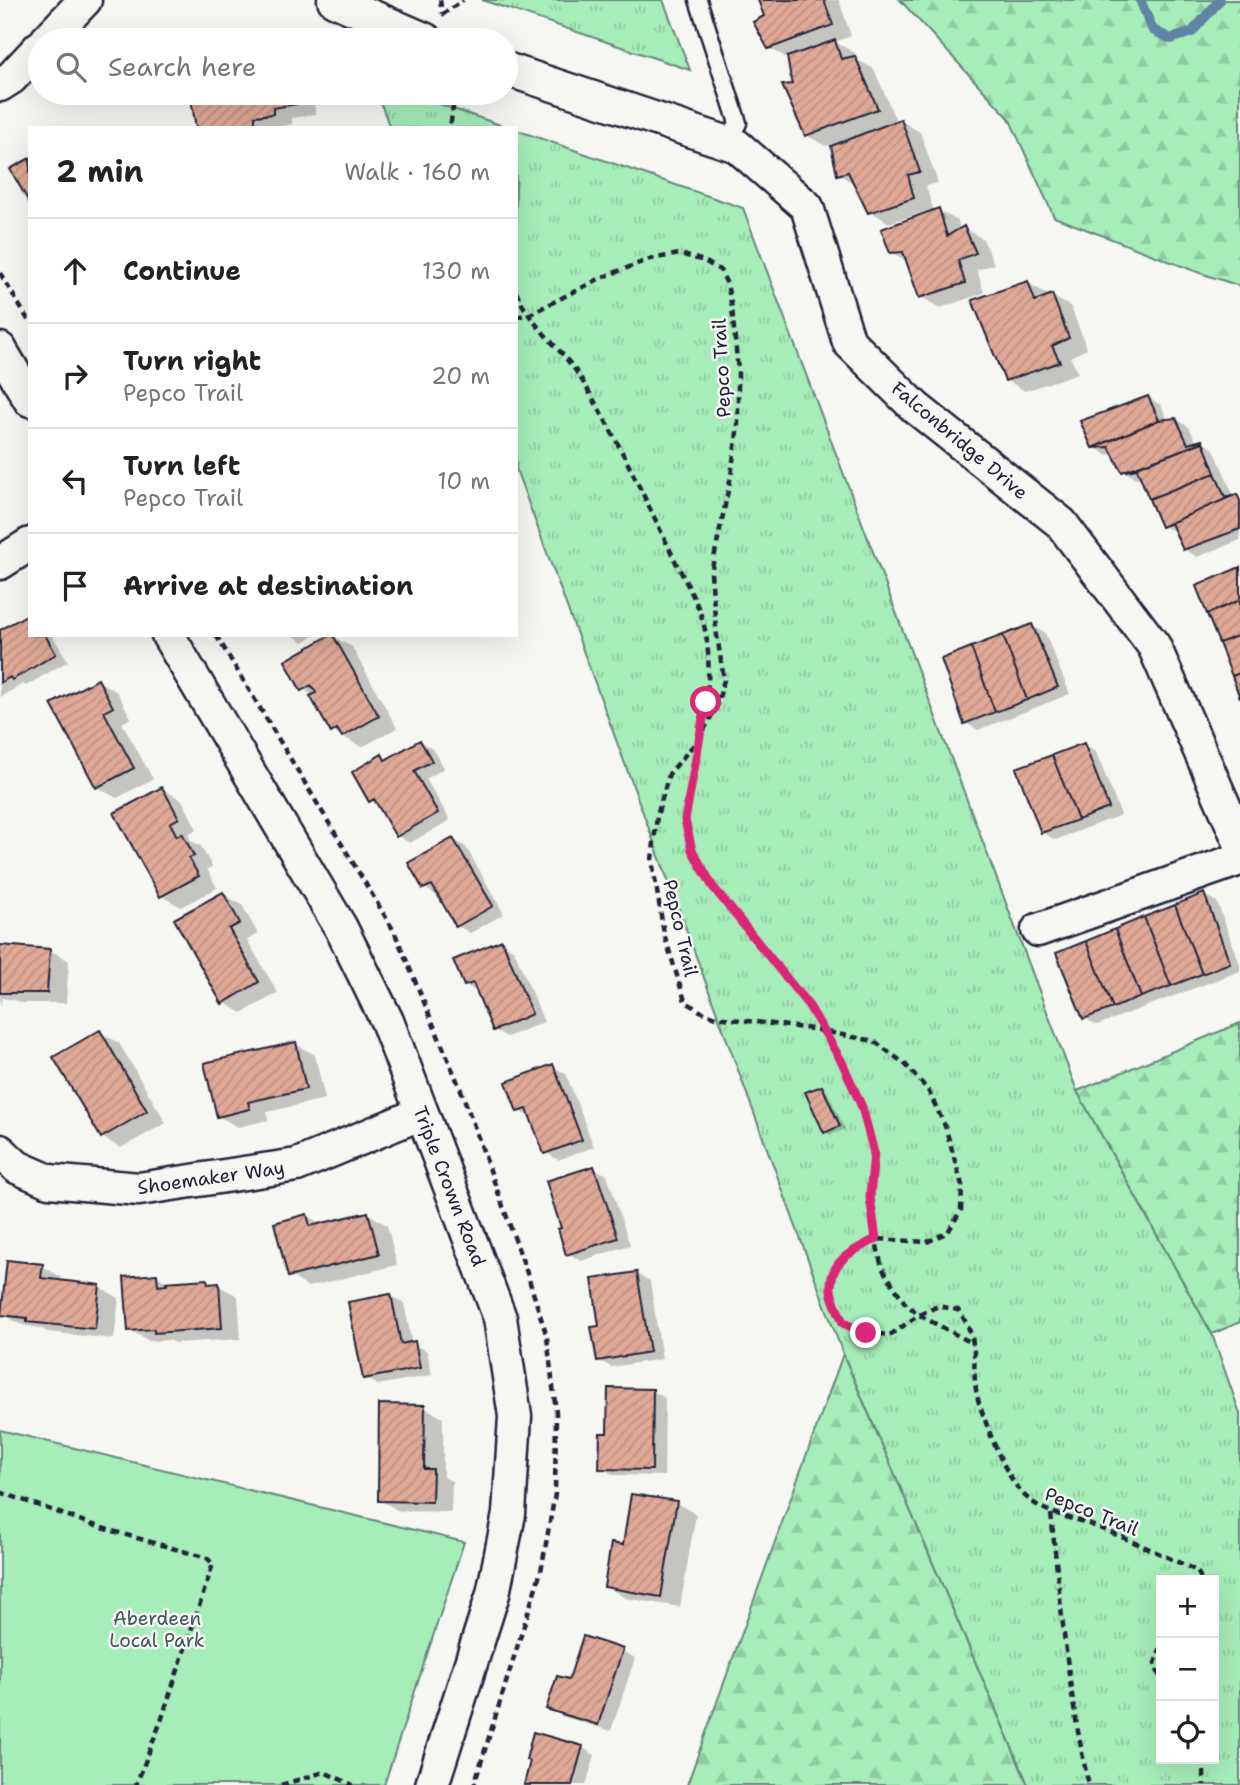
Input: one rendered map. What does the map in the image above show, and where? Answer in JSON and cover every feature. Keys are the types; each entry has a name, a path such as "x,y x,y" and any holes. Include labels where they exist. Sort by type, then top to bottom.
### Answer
{"street":[{"path":"58,28 85,0"},
{"path":"334,0 398,28"},
{"path":"0,85 11,78 28,60"},
{"name":"Falconbridge Drive","path":"518,73 737,146 807,207 849,342 915,407 1061,523 1154,646 1240,842"},
{"path":"0,349 28,397"},
{"path":"0,563 28,545"},
{"name":"Triple Crown Road","path":"169,637 341,928 387,1021 499,1318 515,1416 509,1514 493,1594 432,1785"},
{"path":"1038,930 1240,859"},
{"name":"Shoemaker Way","path":"0,1151 17,1167 49,1181 139,1189 297,1165 422,1113"}],"lane":[{"path":"698,0 738,122 728,142"}],"path":[{"path":"440,0 442,14"},
{"path":"450,126 453,105"},
{"name":"Pepco Trail","path":"518,317 530,314 601,278 650,258 680,254 704,261 720,270 727,284 732,308 738,371 738,425 712,573 716,629 724,680 717,705 701,736 669,774 657,816 652,860 664,934 685,1001 716,1017 812,1029 874,1041 905,1064 928,1090 946,1126 962,1185 961,1210 948,1232 927,1241 876,1239 845,1255 835,1268 831,1291 843,1323 866,1333 890,1335 919,1315 938,1306 958,1310 970,1325 976,1354 976,1394 1011,1479 1031,1501 1051,1514 1092,1526 1157,1552 1197,1571 1199,1575"},
{"path":"0,273 28,320"},
{"path":"518,295 551,344 578,374 616,438 705,627 709,682 685,820 692,850 713,887 809,1006 842,1062 862,1107 874,1153 870,1197 882,1268 905,1303 919,1315 974,1344"},
{"path":"0,1492 102,1528 207,1558 213,1564 161,1721 136,1785"},
{"path":"1051,1514 1078,1741 1089,1785"},
{"path":"1203,1764 1204,1785"},
{"path":"281,1785 324,1772 353,1785"}],"green space":[{"path":"482,0 663,0 690,70"},
{"path":"900,0 1240,0 1240,286 1054,217 1009,118"},
{"path":"381,105 442,105 503,126 389,126"},
{"path":"518,131 743,208 1077,1091 1212,1334 1240,1414 1240,1785 1028,1785 843,1354 518,474"},
{"path":"1240,1023 1240,1322 1212,1334 1077,1091"},
{"path":"843,1354 1028,1785 687,1785"},
{"name":"Aberdeen Local Park","path":"0,1430 464,1542 384,1785 0,1785"}],"building":[{"path":"758,0 824,0 833,25 768,49 753,22 764,16"},
{"path":"835,40 841,59 855,56 878,109 805,136 782,85 792,84 787,57"},
{"path":"192,105 291,105 273,108 273,114 255,116 255,126 196,126"},
{"path":"901,119 920,172 908,175 914,198 868,213 848,172 837,175 831,146"},
{"path":"28,159 28,200 10,169"},
{"path":"939,208 947,236 964,226 976,253 958,260 965,283 919,298 903,252 890,253 881,229"},
{"path":"1028,281 1035,301 1052,294 1069,338 1052,346 1060,362 1005,381 972,300"},
{"path":"1148,396 1159,420 1092,448 1080,421"},
{"path":"1176,418 1188,444 1202,440 1203,442 1122,472 1109,447 1093,448 1159,420"},
{"path":"1203,442 1215,473 1149,499 1137,469 1126,471"},
{"path":"1215,473 1225,497 1237,494 1161,527 1149,499"},
{"path":"1237,494 1240,501 1240,529 1183,550 1171,523 1161,527"},
{"path":"1240,567 1240,600 1207,614 1196,586"},
{"path":"1240,600 1240,635 1219,643 1207,614"},
{"path":"28,614 28,637 46,637 56,654 12,680 10,677 0,683 0,630"},
{"path":"1032,624 1058,687 1027,700 1003,635"},
{"path":"1003,635 1027,700 995,712 971,647"},
{"path":"1240,635 1240,673 1232,676 1219,643"},
{"path":"327,637 334,637 379,716 342,737 337,729 331,733 310,696 316,693 311,685 301,691 285,661"},
{"path":"971,647 995,712 964,724 941,659"},
{"path":"1240,673 1240,698 1232,676"},
{"path":"98,679 113,707 104,712 134,768 96,788 51,704"},
{"path":"420,740 432,761 414,771 438,813 396,837 374,799 369,802 352,772 382,754 385,760"},
{"path":"1084,743 1109,808 1078,820 1052,755"},
{"path":"1052,755 1078,820 1041,833 1016,768"},
{"path":"162,787 179,818 170,823 177,836 182,833 194,856 189,858 199,876 160,897 114,813"},
{"path":"453,838 493,906 456,927 432,885 423,889 408,863"},
{"path":"223,892 240,923 229,929 259,982 222,1004 174,919"},
{"path":"1204,893 1230,963 1202,974 1175,905"},
{"path":"1175,905 1202,974 1171,986 1144,917"},
{"path":"1144,917 1171,986 1141,997 1115,929"},
{"path":"1115,929 1141,997 1113,1008 1086,941"},
{"path":"502,940 532,1014 493,1031 473,983 464,986 453,960"},
{"path":"1086,941 1113,1008 1083,1019 1056,953"},
{"path":"0,945 50,949 47,993 0,993"},
{"path":"100,1030 147,1111 101,1138 53,1057"},
{"path":"296,1042 306,1089 248,1102 250,1109 217,1117 204,1063"},
{"path":"553,1064 582,1140 544,1154 527,1109 517,1112 506,1082"},
{"path":"822,1086 840,1126 824,1133 805,1092"},
{"path":"594,1166 618,1238 566,1255 558,1229 561,1228 546,1181"},
{"path":"368,1212 379,1254 288,1277 274,1223 307,1214 310,1226"},
{"path":"7,1260 43,1264 41,1278 100,1285 95,1329 27,1322 27,1318 1,1315"},
{"path":"637,1272 650,1352 597,1361 591,1327 599,1326 592,1279"},
{"path":"157,1274 158,1286 167,1285 166,1282 207,1279 208,1284 219,1283 222,1328 154,1333 154,1329 128,1331 124,1277"},
{"path":"391,1294 401,1344 415,1341 420,1368 363,1379 348,1302"},
{"path":"608,1388 653,1389 652,1470 599,1469 600,1433 607,1433"},
{"path":"379,1404 425,1405 424,1469 433,1469 432,1502 378,1501"},
{"path":"631,1494 677,1501 661,1597 604,1587 611,1543 623,1545"},
{"path":"583,1636 623,1649 598,1725 546,1709 557,1676 569,1679"},
{"path":"533,1732 583,1746 572,1785 524,1785 530,1761 526,1760"}],"waterway":[{"path":"1140,0 1153,30 1171,39 1192,32 1220,0"}],"route":[{"path":"706,702 685,820 692,850 713,887 809,1006 842,1062 862,1107 874,1153 870,1197 876,1239 845,1255 835,1268 831,1291 843,1323 866,1333"}]}
